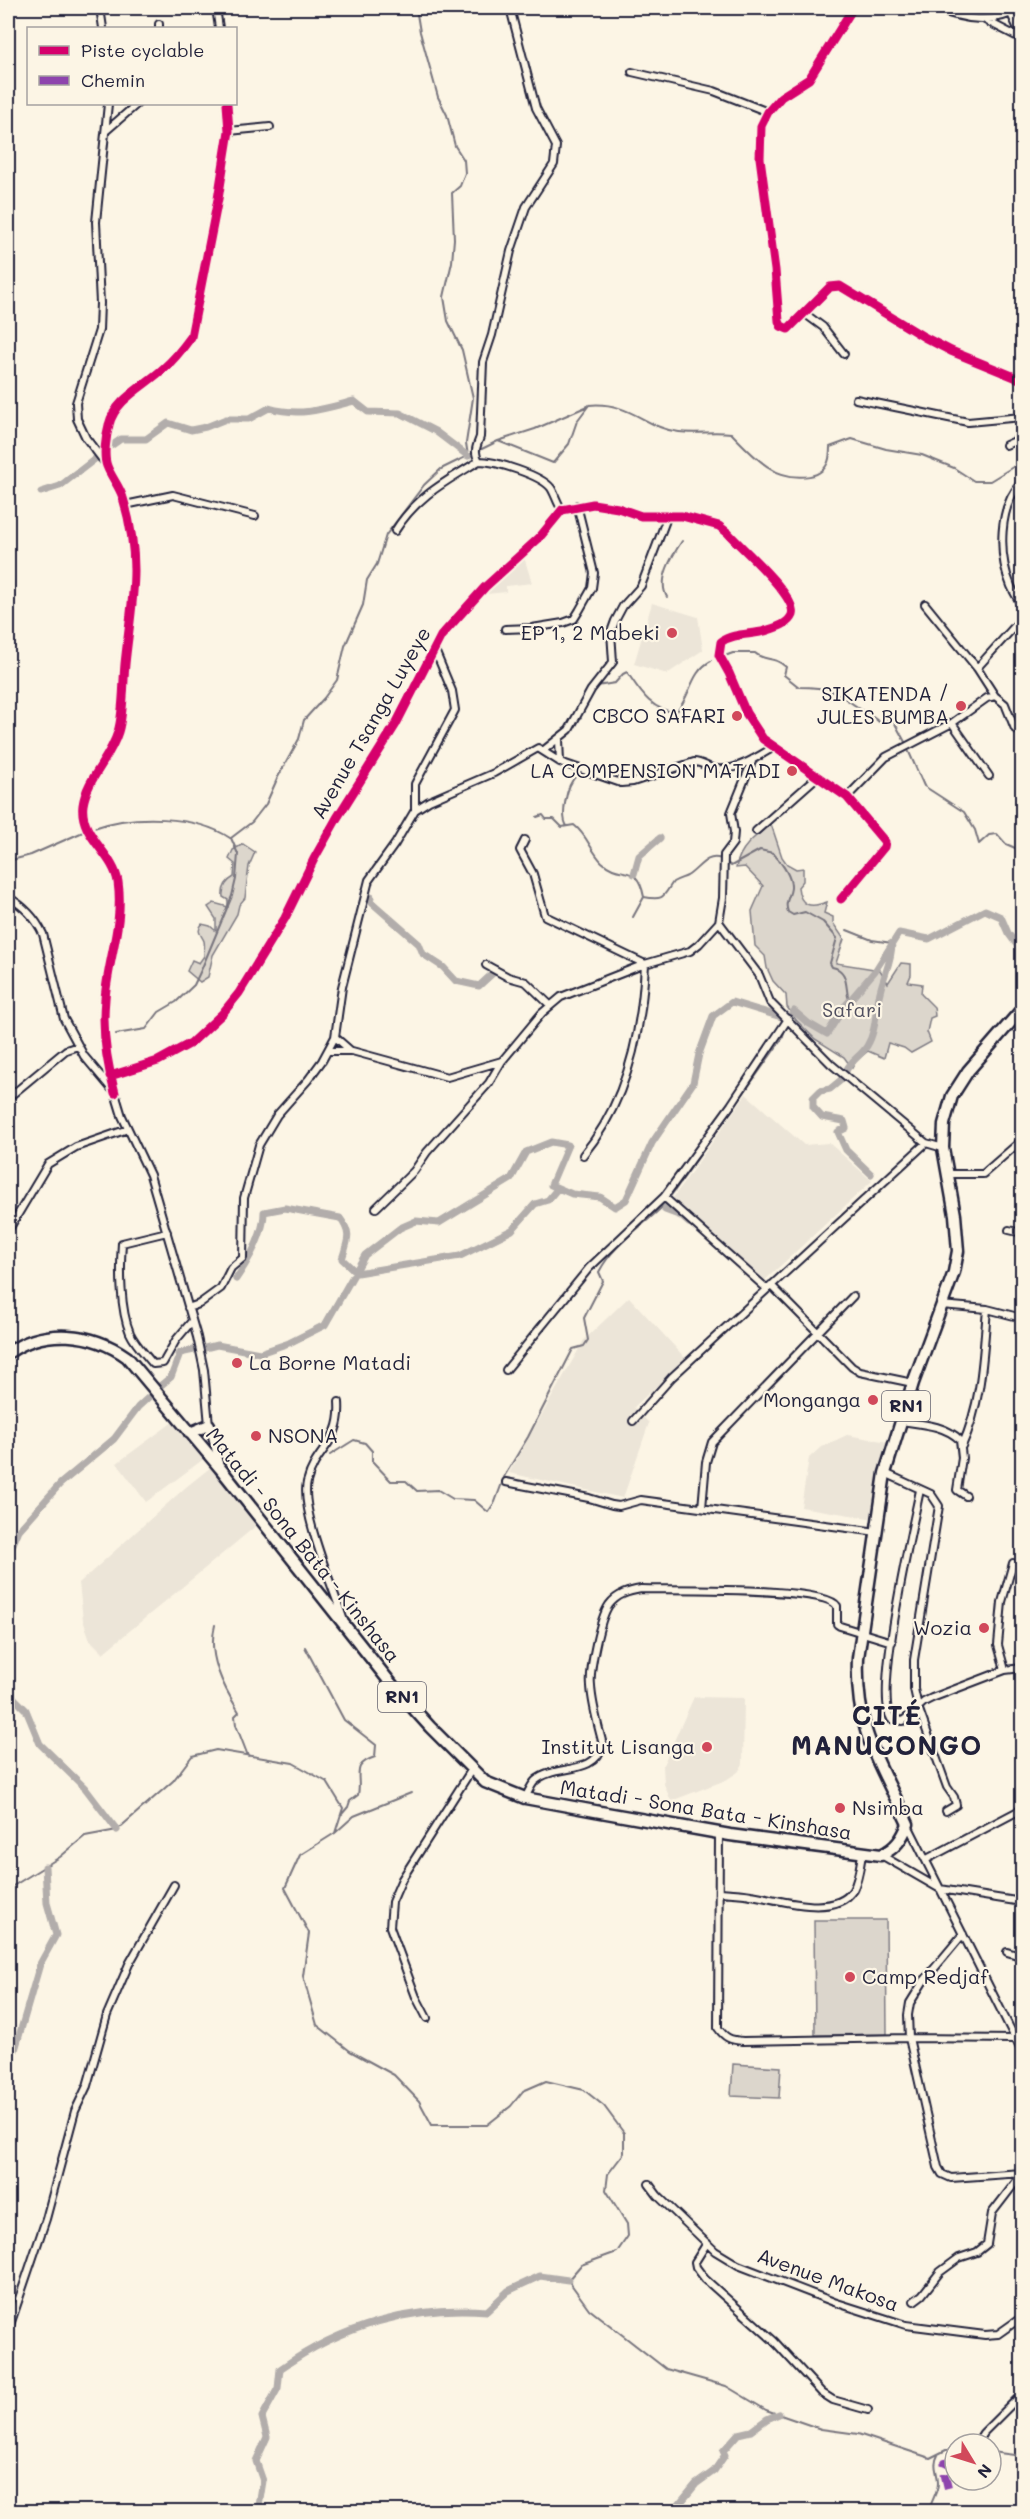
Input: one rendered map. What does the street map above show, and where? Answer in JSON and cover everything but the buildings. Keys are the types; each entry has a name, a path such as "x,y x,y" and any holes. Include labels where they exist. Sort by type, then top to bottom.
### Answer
{"highway":[{"name":"RN1","path":"908,1824 867,1737 860,1712 857,1687 858,1658 885,1473 913,1383 954,1272 958,1251 955,1215 943,1148 944,1124 952,1096 968,1071 1023,1009"},
{"name":"Matadi - Sona Bata - Kinshasa","path":"8,1353 33,1340 58,1335 88,1337 112,1346 138,1368 346,1624 393,1686 485,1782 525,1798 719,1833 881,1855"},
{"path":"190,1433 209,1425"},
{"path":"881,1855 892,1850 899,1843 908,1824"}],"street":[{"path":"100,8 103,27"},
{"path":"216,8 219,27"},
{"path":"477,458 483,362 492,335 511,251 522,216 554,164 556,155 551,134 536,108 510,8"},
{"path":"853,8 809,79 781,97 768,112 761,126 760,158 781,326 788,329 830,287 840,286 872,307 942,346 1023,380"},
{"path":"933,8 984,20 1023,38"},
{"path":"984,20 1001,18 1021,8"},
{"path":"1011,14 1023,38"},
{"path":"632,72 720,93 768,112"},
{"path":"108,105 96,222 99,330 76,403 77,419 86,438 105,463 123,495 132,534 134,571 118,731 103,764 87,790 83,808 86,826 112,865 118,880 120,909 117,937 104,1000 110,1076 128,1129 150,1175 192,1321 204,1370 209,1425 220,1468"},
{"path":"107,131 136,105"},
{"path":"105,463 109,425 114,411 179,354 190,337 218,199 229,131 227,105"},
{"path":"229,131 270,128"},
{"path":"804,313 823,327 844,354"},
{"path":"856,399 968,422 1023,417"},
{"path":"1006,445 1023,438"},
{"path":"395,531 415,504 477,458 500,463 536,478 551,489 554,499 562,510 577,505 604,506 641,516 682,516 711,524 728,533 786,594 792,607 792,615 780,626 759,633 726,638 718,649 719,656 753,725 763,739 847,797 885,844 841,899"},
{"path":"1023,482 1010,498 1002,543 1003,559 1010,585 1023,606"},
{"path":"125,505 173,495 255,516"},
{"path":"505,628 532,628 563,623 574,619 579,611 592,588 594,573 577,505"},
{"name":"Avenue Tsanga Luyeye","path":"110,1076 158,1061 191,1043 202,1035 239,993 285,918 337,818 396,724 434,648 451,623 485,587 539,538 562,510"},
{"path":"544,750 569,730 591,690 613,662 611,632 615,621 623,606 640,586 668,515"},
{"path":"8,577 10,596 8,603"},
{"path":"925,604 977,668 995,696 1005,704 1015,729 1023,732"},
{"path":"977,668 1023,618"},
{"path":"415,810 415,784 455,710 452,691 434,648"},
{"path":"847,797 886,757 952,723 987,698 995,696"},
{"path":"952,723 990,776"},
{"path":"559,739 560,762"},
{"path":"188,1308 199,1304 221,1288 231,1268 243,1258 244,1198 259,1145 277,1115 308,1080 329,1051 335,1037 342,987 364,894 369,880 395,844 415,810 429,801 495,773 538,748 560,762 627,783 694,762 701,762 717,770 753,759 774,747"},
{"path":"376,1208 414,1171 427,1152 489,1083 502,1062 550,1005 561,997 645,964 690,951 719,922 723,898 724,855 733,843 735,832 731,813 753,759"},
{"path":"756,831 817,777"},
{"path":"525,840 520,850 533,874 545,916 645,964"},
{"path":"8,897 32,914 43,934 62,1010 78,1046 115,1094"},
{"path":"719,922 759,975 770,1002 831,1064 926,1143 943,1148"},
{"path":"583,1155 596,1139 621,1095 643,1004 645,964"},
{"path":"486,965 508,977 526,982 550,1005"},
{"path":"506,1370 590,1268 664,1197 731,1105 788,1019"},
{"path":"335,1037 352,1051"},
{"path":"8,1098 66,1050 78,1046"},
{"path":"329,1051 352,1051 447,1077 502,1062"},
{"path":"94,1066 108,1060"},
{"path":"8,1231 48,1164 76,1147 128,1129"},
{"path":"948,1173 983,1174 1023,1140"},
{"path":"633,1421 672,1377 926,1143"},
{"path":"664,1197 769,1287 852,1367 860,1372 913,1383"},
{"path":"1009,1230 1023,1233"},
{"path":"167,1233 122,1243 120,1263 130,1332 153,1364 163,1363 176,1340 192,1321"},
{"path":"702,1508 706,1462 712,1442 853,1296"},
{"path":"941,1305 987,1310 1023,1318"},
{"path":"962,1446 972,1424 977,1401 987,1310"},
{"path":"339,1402 340,1416 336,1432 315,1461 305,1495 309,1517 346,1624"},
{"path":"901,1421 947,1431 960,1440 962,1458 957,1490 966,1496"},
{"path":"885,1473 931,1494 939,1506 914,1660 914,1689 918,1707 947,1787 956,1804 946,1811"},
{"path":"506,1482 619,1506 641,1500 877,1532"},
{"path":"920,1490 886,1677 887,1714 891,1719 903,1721 932,1698 1005,1670 1023,1668"},
{"path":"1005,1670 998,1645 1002,1602 1013,1563"},
{"path":"525,1798 534,1782 592,1762 601,1751 603,1745 594,1705 591,1673 604,1615 610,1604 624,1592 641,1589 775,1591 829,1598 837,1606 837,1624 892,1642"},
{"path":"427,2018 416,1997 390,1927 392,1902 402,1879 472,1768"},
{"path":"927,1859 1023,1809"},
{"path":"908,1824 1023,2052"},
{"path":"719,1833 718,2028 724,2037 732,2041 1017,2039"},
{"path":"719,1892 749,1894 805,1905 836,1902 848,1896 853,1889 858,1876 861,1854"},
{"path":"881,1855 939,1889 1023,1902"},
{"path":"8,2331 45,2219 75,2111 87,2086 107,2014 129,1964 174,1885"},
{"path":"963,1934 929,1974 910,2003 909,2038 938,2167 942,2174 951,2178 1023,2174"},
{"path":"1007,1952 1023,1960"},
{"path":"914,2301 922,2295 940,2272 958,2258 977,2252 987,2244 993,2212 1023,2174"},
{"name":"Avenue Makosa","path":"649,2184 658,2196 722,2256 738,2265 834,2302 906,2325 985,2335 998,2334 1023,2317"},
{"path":"707,2243 695,2262 705,2279 774,2341 822,2393 833,2400 868,2410"},
{"path":"984,2432 1023,2394"}],"shaded area":[{"path":"524,557 532,583 506,586 506,592 487,594 485,587 499,575 504,578"},
{"name":"EP 1, 2 Mabeki","path":"652,603 698,617 703,650 667,674 634,664"},
{"path":"746,1094 804,1145 829,1143 872,1181 764,1281 673,1198"},
{"path":"629,1297 686,1359 634,1407 649,1423 623,1498 509,1473 584,1340"},
{"path":"177,1419 205,1458 146,1502 117,1463"},
{"path":"847,1435 888,1442 875,1519 801,1507 809,1458 821,1447"},
{"path":"211,1467 223,1479 257,1525 103,1653 90,1640 83,1620 79,1583"},
{"name":"Institut Lisanga","path":"694,1697 744,1698 743,1764 738,1772 726,1780 671,1801 664,1784 663,1765"}],"green space":[{"name":"Safari","path":"771,824 782,857 787,864 796,869 803,868 803,881 798,887 801,899 811,905 827,902 824,913 833,917 833,923 844,939 836,963 880,970 888,983 901,963 911,964 911,975 908,982 922,984 921,994 934,1007 935,1016 930,1018 927,1032 931,1042 911,1053 888,1043 884,1058 868,1051 856,1061 852,1068 844,1057 815,1039 796,1020 787,1007 786,995 773,981 765,956 755,946 752,911 763,886 745,867 736,868 744,848"},
{"path":"243,844 255,852 249,866 245,898 239,905 237,914 213,955 208,977 200,982 187,971 192,960 199,963 204,956 204,943 199,929 202,924 216,931 216,919 208,907 214,903 228,907 228,900 223,897 223,891 226,883 234,877 235,864 229,859 233,850"},
{"name":"Camp Redjaf","path":"814,1920 886,1920 887,2034 815,2035"},
{"path":"733,2064 781,2067 779,2098 731,2096"}],"waterway":[{"path":"416,8 420,32 438,97 447,115 455,146 464,160 465,173 460,186 452,193 454,239 452,262 444,297 448,321 462,350 473,398 466,443 468,456"},
{"path":"111,446 121,439 146,439 168,423 191,430 226,419 249,419 269,408 302,412 354,401 368,412 400,413 435,431 468,456"},
{"path":"116,1034 146,1029 159,1012 176,1002 194,985 232,896 238,854 231,838 252,822 266,804 299,739 304,720 337,680 345,646 363,605 367,580 377,564 386,535 424,485 441,469 498,441 553,463 569,444 577,421 589,405 616,407 668,430 685,433 731,433 749,452 765,464 791,476 808,476 821,471 830,457 830,447 852,439 886,449 922,455 954,468 974,481 990,481 1021,462 1022,465"},
{"path":"498,441 535,429 588,406"},
{"path":"41,492 60,486 95,459"},
{"path":"667,597 664,590 667,568 682,541"},
{"path":"722,657 733,653 755,653 777,661 786,667 784,675 799,687 832,691 879,722 892,718 905,742"},
{"path":"597,686 615,683 627,672 653,704 667,711 676,712 699,672 711,661"},
{"path":"909,752 924,786 964,812 975,830 979,844 989,835 997,834 1006,844 1022,851"},
{"path":"567,826 564,815 566,800 576,776"},
{"path":"537,817 543,815 546,819 554,819 562,827 574,825 602,862 616,870 633,875 637,879 644,897"},
{"path":"94,828 127,820 164,819 200,825 230,838"},
{"path":"8,861 31,855 83,832"},
{"path":"634,874 639,856 660,838"},
{"path":"726,862 731,866 760,850 773,853 790,879 788,912 793,915 805,912 823,922 837,938 830,963 844,975 849,1001"},
{"path":"633,917 644,897 660,898 673,882 687,876 707,860 721,859"},
{"path":"371,897 370,901 419,944 423,954 443,967 456,981 479,986 492,974"},
{"path":"205,1348 217,1345 260,1353 289,1343 325,1325 365,1255 400,1228 416,1221 439,1223 511,1179 526,1152 551,1142 568,1145 551,1185 572,1194 600,1197 615,1207 626,1200 652,1143 693,1083 699,1054 713,1016 732,1002 788,1019 794,1011 808,1023 827,1034 845,1006 875,971 899,933 929,939 985,910 1001,917 1008,933 1022,952"},
{"path":"847,930 872,940 892,943"},
{"path":"846,1071 870,1040 880,992 891,956 892,943"},
{"path":"330,1455 354,1440 365,1443 372,1451 372,1461 391,1481 406,1481 417,1491 438,1490 453,1499 474,1500 488,1512 495,1502 505,1475 528,1437 573,1349 584,1346 588,1340 584,1318 603,1281 599,1272 604,1263 618,1246 666,1202 782,1039 786,1026"},
{"path":"841,1080 830,1089 820,1091 813,1098 813,1107 822,1117 844,1121 846,1128 838,1132 846,1150 871,1174"},
{"path":"236,1279 251,1256 259,1238 264,1212 285,1208 340,1218 348,1237 342,1259 357,1273 460,1256 512,1230 535,1204 548,1200 558,1188"},
{"path":"668,1198 665,1210 681,1216 689,1223"},
{"path":"160,1386 171,1377 180,1353 194,1350"},
{"path":"8,1556 19,1530 60,1484 114,1439 138,1407 151,1395"},
{"path":"215,1625 213,1637 215,1659 222,1681 239,1712 235,1716 236,1725 248,1756"},
{"path":"305,1647 344,1720 376,1745 375,1757 367,1760 360,1768 358,1795 350,1801 342,1814"},
{"path":"8,1692 26,1710 40,1744 85,1788 117,1830"},
{"path":"8,1884 13,1886 60,1857 85,1836 117,1830 173,1781 192,1756 216,1750 293,1763 327,1782 343,1808 335,1833 300,1855 285,1888 309,1933 303,1976 317,2025 350,2051 394,2075 419,2101 432,2125 487,2125 511,2106 523,2091 546,2081 584,2090 604,2106 624,2133 624,2153 608,2174 606,2190 627,2224 628,2236 617,2252 581,2265 568,2280 589,2309 666,2369 726,2386 766,2410 821,2429 858,2434 930,2458 943,2452"},
{"path":"335,1833 354,1816 411,1793"},
{"path":"8,2057 15,2050 40,1964 56,1935 47,1903 45,1867"},
{"path":"258,2512 263,2481 256,2461 267,2437 262,2417 278,2388 280,2369 328,2341 378,2322 432,2311 487,2311 508,2291 540,2276 568,2280"},
{"path":"673,2512 696,2484 714,2471 725,2455 723,2451 738,2434 751,2431 767,2419 779,2414"},
{"path":"1003,2454 1022,2456"},
{"path":"929,2512 938,2487 935,2466 938,2455"}],"cycle path":[{"path":"853,8 809,79 781,97 768,112 761,126 760,158 781,326 788,329 830,287 840,286 951,351 1022,380"},
{"path":"115,1093 106,1046 104,1010 119,912 118,882 110,863 91,836 83,816 85,795 110,751 120,724 133,593 134,561 130,524 122,494 106,462 106,440 112,416 117,408 168,365 191,337 229,131 227,105"},
{"path":"110,1076 158,1061 191,1043 222,1014 239,993 285,918 337,818 396,724 441,636 485,587 539,538 562,510 593,504 618,508 641,516 682,516 719,526 778,585 792,607 790,618 780,626 765,631 726,639 721,642 719,655 746,713 763,739 847,797 885,842 884,847 841,899"}],"place":[{"name":"EP 1, 2 Mabeki","path":"672,633"},
{"name":"SIKATENDA / JULES BUMBA","path":"961,706"},
{"name":"CBCO SAFARI","path":"737,716"},
{"name":"LA COMPENSION MATADI","path":"792,771"},
{"name":"La Borne Matadi","path":"237,1363"},
{"name":"Monganga","path":"873,1400"},
{"name":"NSONA","path":"256,1436"},
{"name":"Wozia","path":"984,1628"},
{"name":"Institut Lisanga","path":"707,1747"},
{"name":"Nsimba","path":"840,1808"},
{"name":"Camp Redjaf","path":"850,1977"}],"district":[{"name":"CITÉ MANUCONGO","path":"887,1731"}]}
